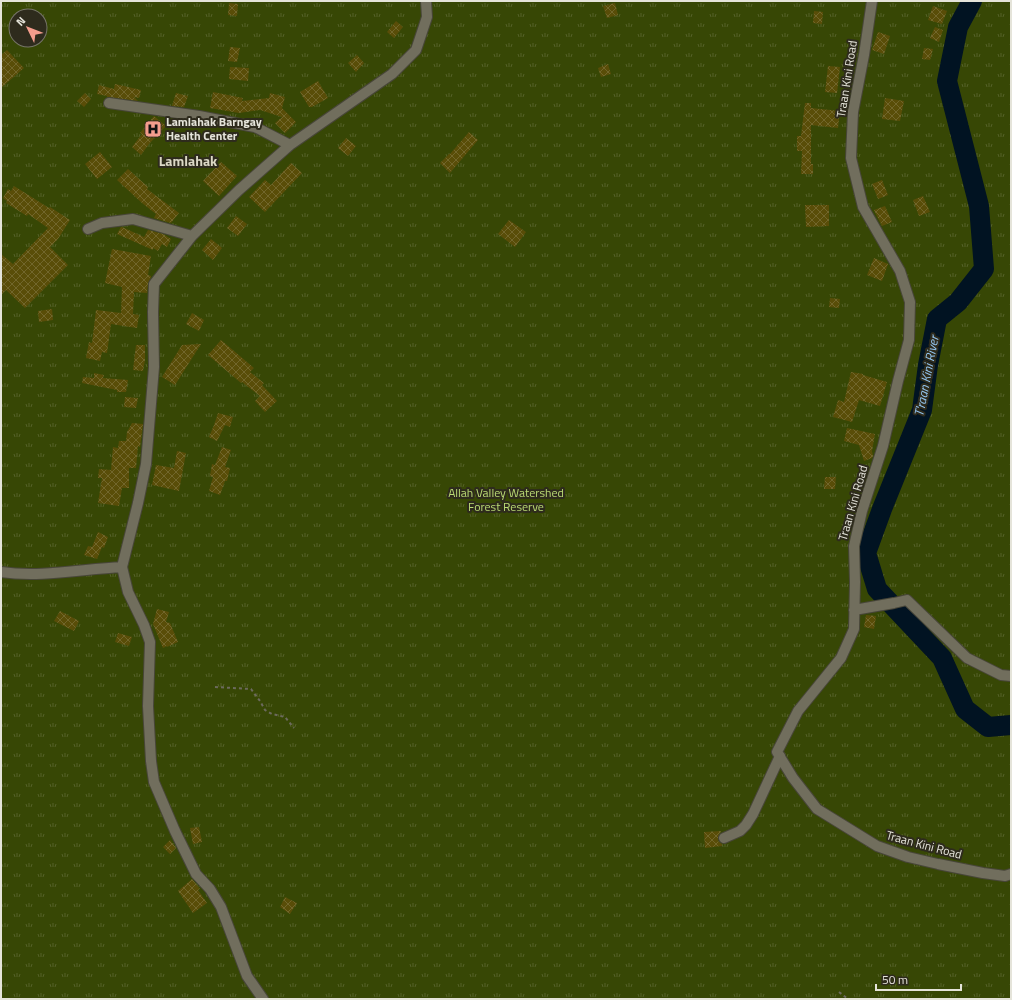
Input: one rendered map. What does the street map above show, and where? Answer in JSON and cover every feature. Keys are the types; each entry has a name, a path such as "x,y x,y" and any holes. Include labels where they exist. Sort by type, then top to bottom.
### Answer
{"street":[{"path":"263,999 248,976 221,907 210,889 196,874 175,831 154,782 151,761 148,706 150,642 144,625 128,592 122,567 146,464 154,367 154,284 192,236 239,190 290,146 392,74 416,50 427,17 426,1"},
{"name":"Traan Kini Road","path":"872,1 864,55 853,112 852,158 863,207 900,271 910,302 909,340 883,446 862,511 854,546 854,629 841,658 798,711 777,752 793,778 817,809 877,846 908,857 961,869 1005,876 1011,874"},
{"path":"109,103 199,116 255,127 290,146"},
{"path":"88,229 102,224 133,219 192,236"},
{"path":"1,572 18,574 44,574 122,567"},
{"path":"854,610 907,600 967,658 1001,675 1011,676"},
{"path":"724,838 740,832 748,823 780,756"}],"path":[{"path":"215,687 251,689 265,710 272,714 285,717 294,728"},
{"path":"839,992 848,999"}],"green space":[{"name":"Allah Valley Watershed Forest Reserve","path":"1,1 1011,1 1011,999 1,999"}],"building":[{"path":"229,3 238,4 237,16 228,15"},
{"path":"615,3 618,15 607,18 603,6"},
{"path":"933,6 947,11 942,24 928,20"},
{"path":"814,11 823,12 822,24 813,23"},
{"path":"396,21 403,27 394,38 387,32"},
{"path":"935,27 943,30 939,42 930,38"},
{"path":"878,32 890,36 884,54 872,50"},
{"path":"230,47 240,48 237,62 228,61"},
{"path":"924,48 933,49 930,60 922,59"},
{"path":"7,50 24,68 1,88 1,55"},
{"path":"357,55 364,63 356,72 348,63"},
{"path":"608,64 611,74 601,77 598,68"},
{"path":"828,66 840,67 837,93 825,92"},
{"path":"230,67 249,68 248,81 229,79"},
{"path":"318,81 328,98 312,107 309,107 300,92"},
{"path":"115,84 141,90 139,98 134,97 138,101 107,97 97,94 99,85 114,89"},
{"path":"213,92 243,98 242,101 269,98 270,93 285,97 282,108 296,122 285,133 275,123 282,117 260,110 239,113 210,108"},
{"path":"85,93 91,99 84,107 77,101"},
{"path":"176,93 188,96 184,107 172,106"},
{"path":"885,98 904,101 900,121 882,119"},
{"path":"805,103 811,103 811,108 840,111 838,128 811,125 811,164 813,164 813,174 801,174 802,151 797,151 797,136 801,136"},
{"name":"Lamlahak Barngay Health Center","path":"154,116 166,126 141,155 132,147 142,134 140,133"},
{"path":"469,132 478,140 450,173 440,163"},
{"path":"346,138 356,146 348,156 338,148"},
{"path":"100,152 112,167 97,179 85,164"},
{"path":"221,162 237,176 219,196 203,181"},
{"path":"291,163 302,173 265,212 249,197 265,180 271,185"},
{"path":"128,169 148,187 147,189 179,213 171,223 154,218 156,214 117,180"},
{"path":"882,180 888,195 878,199 872,184"},
{"path":"14,186 70,220 58,239 50,247 68,265 25,308 6,290 1,295 1,254 13,264 48,228 28,214 27,216 6,203 7,201 3,198 8,189 11,191"},
{"path":"923,196 930,212 919,216 913,200"},
{"path":"805,205 829,205 829,226 806,227"},
{"path":"885,206 892,222 882,226 874,210"},
{"path":"236,216 247,224 238,236 227,228"},
{"path":"509,220 526,232 515,247 498,234"},
{"path":"121,227 144,237 148,230 163,234 171,239 167,247 162,244 158,251 153,248 153,250 117,234"},
{"path":"211,239 222,248 213,260 202,250"},
{"path":"112,249 151,256 148,275 151,277 148,283 147,293 134,292 133,314 139,315 137,328 111,324 107,353 102,352 100,361 86,358 89,342 92,343 96,310 121,313 122,287 105,283"},
{"path":"874,258 888,264 882,281 867,275"},
{"path":"830,298 840,299 839,308 829,307"},
{"path":"52,309 53,320 39,322 38,311"},
{"path":"192,313 204,320 199,331 186,324"},
{"path":"221,340 254,368 250,372 264,383 262,385 277,401 265,412 255,401 260,396 242,382 241,383 208,355"},
{"path":"201,344 175,385 162,377 182,345"},
{"path":"136,345 145,345 143,371 133,370"},
{"path":"851,372 863,374 887,382 880,406 859,400 852,422 833,417 838,400 844,402"},
{"path":"94,373 104,375 103,378 128,380 126,392 117,392 117,390 82,383 83,377 94,378"},
{"path":"125,397 138,398 136,408 124,407"},
{"path":"218,413 233,417 230,427 225,425 217,441 209,437"},
{"path":"132,423 143,424 140,447 138,446 136,468 129,468 129,488 122,488 119,506 98,503 102,478 98,478 99,469 111,470 113,447 118,448 119,441 126,441 127,432"},
{"path":"847,428 875,434 872,458 864,461 859,445 844,441"},
{"path":"222,447 231,450 225,467 230,468 227,481 225,481 220,495 209,491 213,477 210,476 212,464 215,465"},
{"path":"177,451 186,453 179,491 152,485 156,465 174,468"},
{"path":"825,477 836,477 835,489 824,489"},
{"path":"98,532 108,537 104,548 102,547 97,559 84,555 88,546 92,547"},
{"path":"157,609 169,612 166,622 170,623 178,642 163,648 153,624"},
{"path":"60,611 79,621 74,631 54,621"},
{"path":"866,615 876,616 874,629 864,627"},
{"path":"118,633 132,637 129,646 115,642"},
{"path":"199,827 202,842 193,844 190,828"},
{"path":"721,831 718,841 722,844 722,846 705,848 704,832"},
{"path":"170,840 176,848 170,854 163,847"},
{"path":"192,879 200,889 198,890 207,903 193,913 178,891"},
{"path":"285,897 297,903 290,914 280,907"}],"waterway":[{"name":"T'raan Kini River","path":"972,1 958,27 947,81 979,206 984,269 958,302 937,319 928,365 922,410 866,553 877,589 942,658 965,709 988,727 1011,725"}],"place":[{"name":"Lamlahak Barngay Health Center","path":"153,129"}],"district":[{"name":"Lamlahak","path":"188,161"}]}
